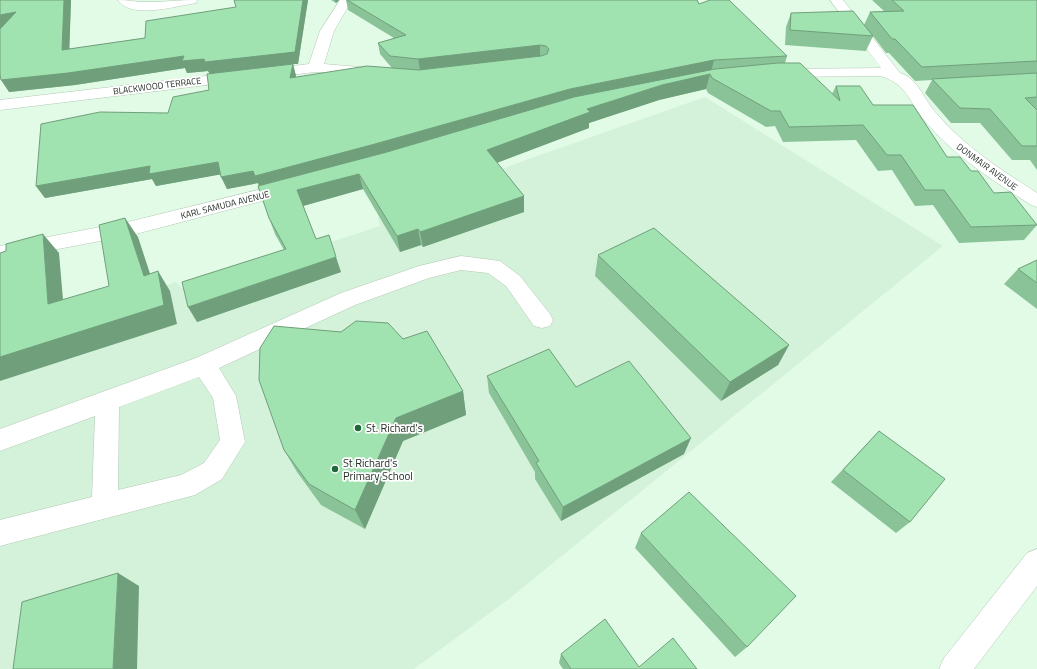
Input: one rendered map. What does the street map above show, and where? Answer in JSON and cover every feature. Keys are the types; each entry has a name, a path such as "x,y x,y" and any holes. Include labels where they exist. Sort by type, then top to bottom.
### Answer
{"street":[{"path":"124,0 128,5 138,6 191,0"},
{"path":"315,68 327,31 346,0"},
{"name":"DONMAIR AVENUE","path":"836,0 894,75 918,88 929,116 960,148 994,174 1037,201"},
{"name":"BLACKWOOD TERRACE","path":"0,105 315,68 383,73"},
{"path":"766,74 881,72 894,75"},
{"name":"KARL SAMUDA AVENUE","path":"0,253 132,228 309,183"},
{"path":"0,440 204,366 348,299 426,271 461,263 493,266 513,281 542,320"},
{"path":"0,533 186,486 213,471 233,442 224,396 204,366"},
{"path":"105,506 107,401"},
{"path":"955,669 1037,563"}],"shaded area":[{"name":"St Richard's Primary School","path":"705,97 943,246 510,598 414,669 0,669 0,339 176,282 184,290 380,226 378,217 523,161"}],"building":[{"path":"0,0 64,0 62,50 145,38 146,21 236,7 234,0 303,0 295,52 205,62 204,59 182,61 184,56 68,73 1,80 0,29 16,12 0,15"},
{"path":"347,0 697,0 699,4 710,0 729,0 787,56 714,60 570,89 255,176 253,171 221,177 218,162 149,174 150,166 36,186 41,124 100,112 168,113 173,97 209,90 207,74 293,64 290,78 367,66 419,70 541,56 547,54 549,49 546,46 540,45 418,59 390,56 378,43 406,35"},
{"path":"892,0 1037,0 1037,61 922,67 895,39 892,39 870,12 904,11"},
{"path":"853,11 873,36 790,30 791,13"},
{"path":"778,63 800,63 840,101 836,86 860,86 873,105 913,105 947,157 960,157 971,171 978,171 994,193 1011,192 1037,225 971,227 944,190 925,190 901,155 887,155 863,125 789,127 780,111 771,111 712,78 710,74 662,85 587,109 590,112 487,150 524,196 420,232 418,229 397,236 359,174 297,190 316,239 329,235 336,257 188,307 182,282 286,249 269,218 258,186 387,152 574,97 715,69"},
{"path":"1037,73 1037,97 1025,98 1037,110 1037,146 1022,146 990,109 960,108 932,79"},
{"path":"125,218 144,276 158,271 164,305 0,357 0,253 6,251 6,244 43,234 48,304 109,286 99,225"},
{"path":"654,228 789,345 730,382 598,255"},
{"path":"1037,260 1037,283 1018,269"},
{"name":"St. Richard's","path":"356,321 388,323 403,339 427,331 463,391 396,418 355,510 309,484 284,450 259,380 260,348 274,326 341,332"},
{"path":"549,349 576,387 629,361 691,438 563,507 536,463 539,461 487,376"},
{"path":"879,431 945,479 910,522 843,470"},
{"path":"689,492 796,596 747,647 641,533"},
{"path":"118,573 113,669 13,669 22,602"},
{"path":"605,619 639,667 673,638 697,669 571,669 561,654"}],"place":[{"name":"St. Richard's","path":"358,428"},
{"name":"St Richard's Primary School","path":"335,469"}]}
